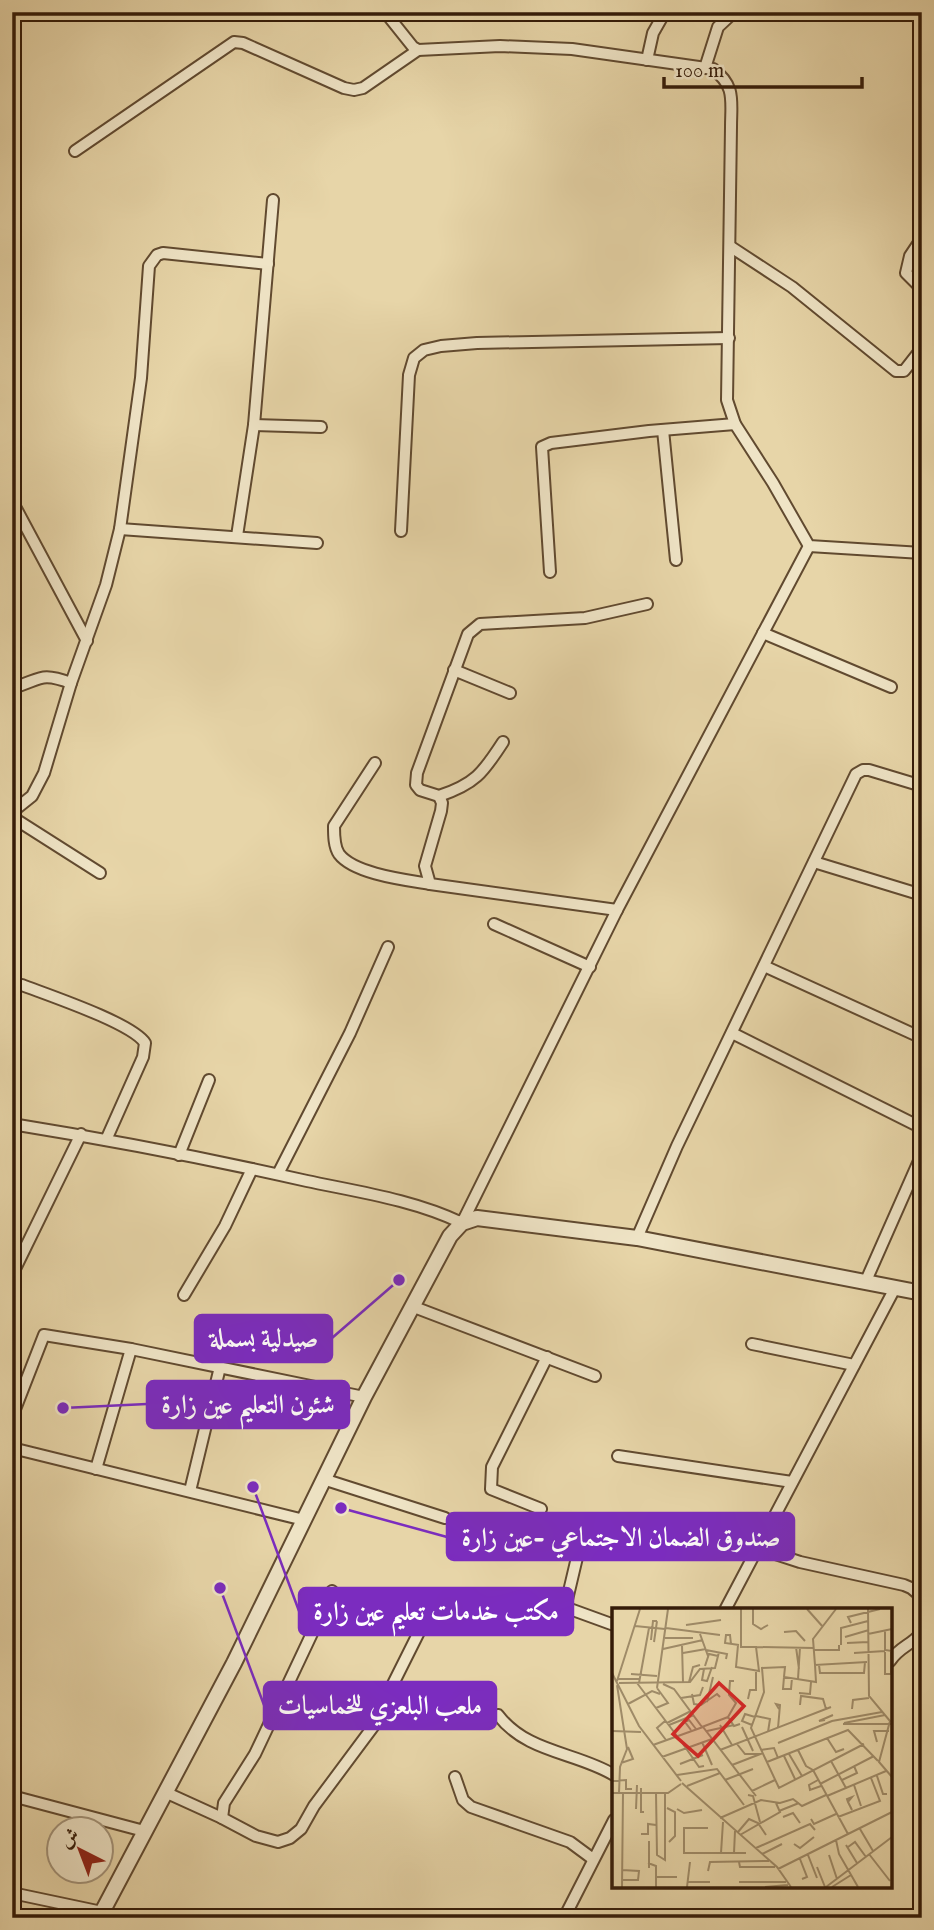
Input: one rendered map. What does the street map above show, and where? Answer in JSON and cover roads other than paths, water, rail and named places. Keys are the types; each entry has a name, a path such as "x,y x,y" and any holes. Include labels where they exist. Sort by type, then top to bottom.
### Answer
{"street":[{"path":"385,12 418,50"},
{"path":"647,60 653,33 665,12"},
{"path":"705,68 718,27 734,12"},
{"path":"75,151 233,43 243,43 354,90 363,88 418,50 500,46 560,48 713,69 728,83 731,92 727,400 735,424 809,546"},
{"path":"237,536 254,425 273,200"},
{"path":"922,238 910,256 906,273 922,289"},
{"path":"731,247 792,287 896,372 904,371 922,348"},
{"path":"100,873 12,814 37,790 106,585 120,529 141,378 149,266 157,255 163,253 268,264"},
{"path":"401,531 409,375 414,358 424,349 477,343 729,338"},
{"path":"550,572 542,447 551,443 735,424"},
{"path":"254,425 321,427"},
{"path":"663,430 676,560"},
{"path":"12,501 87,641"},
{"path":"120,529 317,543"},
{"path":"809,546 922,553"},
{"path":"12,1893 100,1915 167,1793 364,1398 450,1236 462,1223 617,910 809,546"},
{"path":"503,742 485,771 467,785 439,796 420,790 415,781 468,634 480,624 584,618 648,604"},
{"path":"763,633 891,687"},
{"path":"454,670 510,693"},
{"path":"12,688 43,676 56,677 71,683"},
{"path":"375,763 334,826 338,852 348,861 379,875 617,910"},
{"path":"637,1238 677,1146 859,771 879,772 922,786"},
{"path":"430,884 425,866 441,811 439,796"},
{"path":"814,862 922,895"},
{"path":"494,924 590,967"},
{"path":"278,1174 350,1034 388,947"},
{"path":"764,966 922,1038"},
{"path":"22,985 118,1024 142,1038 145,1043 144,1057 106,1140"},
{"path":"732,1033 922,1128"},
{"path":"179,1155 209,1080"},
{"path":"12,1124 81,1135 379,1196 436,1212 462,1223 477,1218 637,1238 922,1293"},
{"path":"12,1275 81,1135"},
{"path":"864,1283 922,1154"},
{"path":"184,1295 225,1226 252,1169"},
{"path":"726,1608 895,1288"},
{"path":"414,1307 596,1376"},
{"path":"12,1417 44,1335 131,1349 364,1398"},
{"path":"752,1345 854,1365"},
{"path":"96,1469 131,1349"},
{"path":"541,1509 491,1489 489,1478 547,1357"},
{"path":"190,1492 220,1367"},
{"path":"12,1448 304,1520"},
{"path":"618,1456 792,1482"},
{"path":"323,1479 445,1518"},
{"path":"590,1523 579,1549 566,1604 570,1609 612,1624"},
{"path":"757,1548 800,1562 892,1582 911,1588 922,1597"},
{"path":"222,1818 225,1803 255,1754 332,1591"},
{"path":"167,1793 240,1829 278,1842 290,1838 301,1829 314,1806 384,1712 388,1695 420,1630"},
{"path":"892,1658 897,1650 914,1643 922,1632"},
{"path":"498,1715 517,1735 535,1745 576,1758 612,1774"},
{"path":"455,1777 463,1800 471,1807 570,1842 593,1859"},
{"path":"12,1796 144,1831"},
{"path":"564,1918 612,1824"}],"place":[{"name":"صيدلية بسملة","path":"399,1280"},
{"name":"شئون التعليم عين زارة","path":"63,1408"},
{"name":"مكتب خدمات تعليم عين زارة","path":"253,1487"},
{"name":"صندوق الضمان الاجتماعي -عين زارة","path":"341,1508"},
{"name":"ملعب البلعزي للخماسيات","path":"220,1588"}]}
